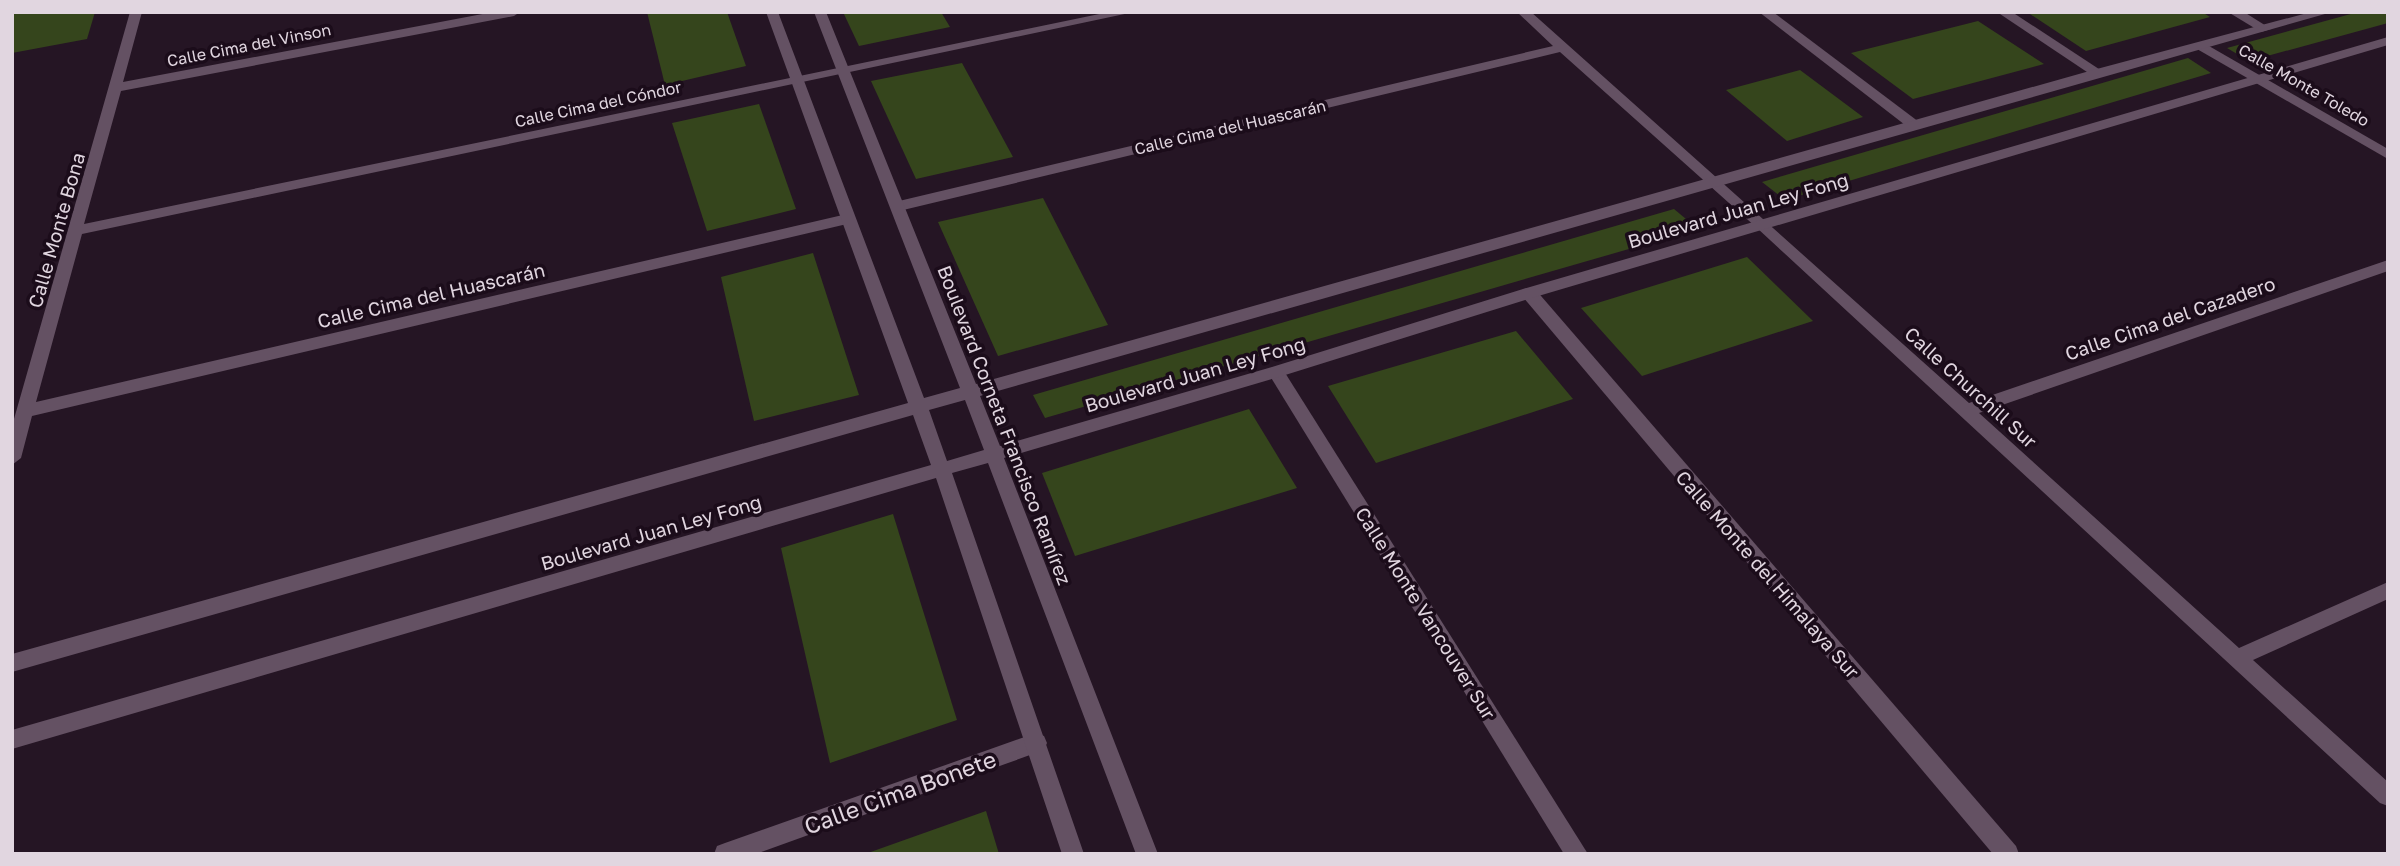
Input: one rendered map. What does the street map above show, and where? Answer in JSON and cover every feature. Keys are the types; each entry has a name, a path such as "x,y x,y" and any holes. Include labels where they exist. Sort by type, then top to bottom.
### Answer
{"street":[{"name":"Calle Monte Bona","path":"12,458 136,12"},
{"name":"Calle Cima del Vinson","path":"115,88 514,12"},
{"path":"772,12 917,409 942,470 1073,854"},
{"name":"Boulevard Corneta Francisco Ramírez","path":"820,12 899,206 1147,854"},
{"name":"Calle Cima del Cóndor","path":"75,231 1128,12"},
{"name":"Calle Churchill Sur","path":"1523,12 1762,225 2388,796"},
{"path":"1765,12 1914,125"},
{"path":"2003,12 2098,74"},
{"path":"2234,12 2265,29"},
{"name":"Boulevard Juan Ley Fong","path":"12,663 1914,125 2326,12"},
{"name":"Boulevard Juan Ley Fong","path":"12,740 1276,372 1529,293 2388,41"},
{"name":"Calle Monte Toledo","path":"2202,46 2388,155"},
{"name":"Calle Cima del Huascarán","path":"899,206 1561,48"},
{"name":"Calle Cima del Huascarán","path":"25,411 847,219"},
{"name":"Calle Cima del Cazadero","path":"1966,411 2388,265"},
{"name":"Calle Monte del Himalaya Sur","path":"1529,293 2008,854"},
{"name":"Calle Monte Vancouver Sur","path":"1276,372 1577,854"},
{"path":"2237,659 2388,590"},
{"name":"Calle Cima Bonete","path":"725,854 1036,744"}],"green space":[{"path":"12,12 95,12 87,39 12,53"},
{"path":"647,12 727,12 746,66 665,85"},
{"path":"843,12 941,12 950,27 859,46"},
{"path":"2027,12 2202,12 2210,17 2086,51"},
{"path":"2358,12 2388,12 2388,23 2249,61 2227,48"},
{"path":"1978,21 2044,64 1913,99 1851,53"},
{"path":"2188,58 2211,73 1785,200 1762,182"},
{"path":"962,63 1013,157 916,179 871,81"},
{"path":"1800,70 1863,117 1787,141 1726,90"},
{"path":"759,104 796,209 707,231 672,123"},
{"path":"1043,198 1108,325 998,356 938,222"},
{"path":"1674,209 1698,229 1045,418 1033,395"},
{"path":"813,253 859,395 754,421 721,277"},
{"path":"1747,257 1813,321 1642,376 1581,308"},
{"path":"1516,331 1573,399 1376,463 1328,386"},
{"path":"1249,409 1297,488 1075,556 1042,473"},
{"path":"893,514 957,720 830,763 781,548"},
{"path":"986,811 999,854 865,854"}]}
